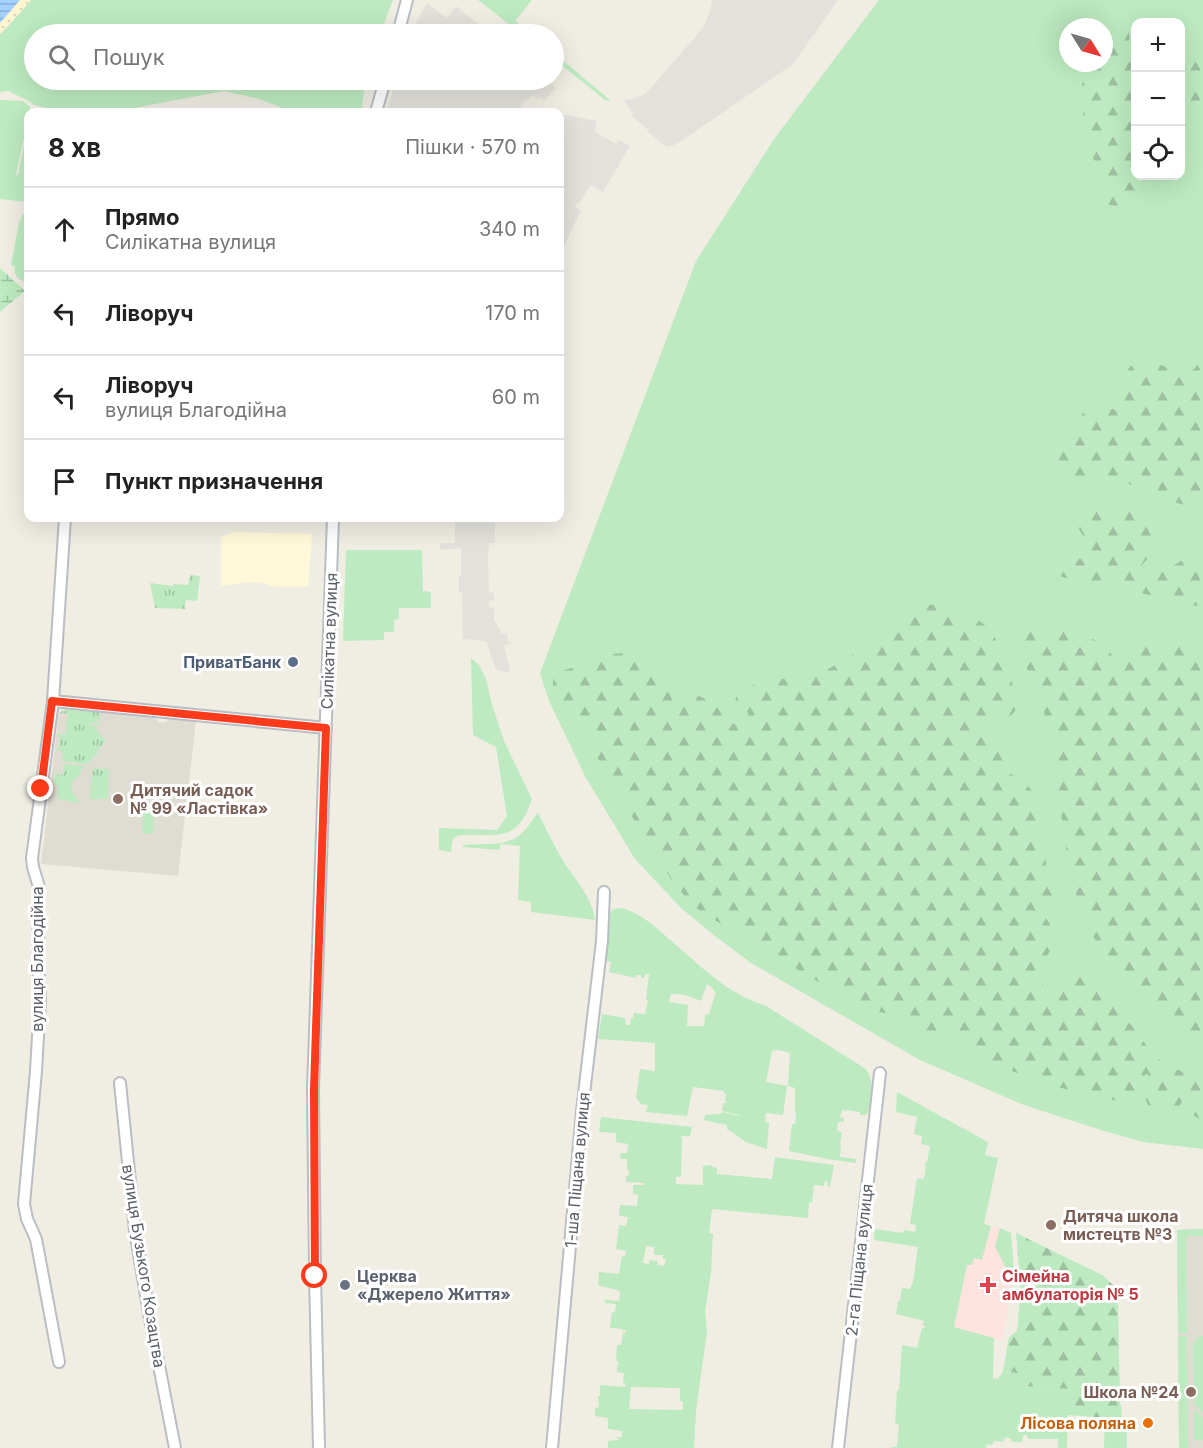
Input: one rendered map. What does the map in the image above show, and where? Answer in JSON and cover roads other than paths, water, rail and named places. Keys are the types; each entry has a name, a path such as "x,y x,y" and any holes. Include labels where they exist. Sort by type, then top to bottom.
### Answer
{"street":[{"path":"401,24 407,0"},
{"path":"377,108 382,90"},
{"name":"вулиця Благодійна","path":"58,1362 36,1239 24,1204 40,1001 39,887 32,858 52,701 65,522"},
{"name":"Силікатна вулиця","path":"319,1448 314,1089 333,522"},
{"path":"52,701 326,728"},
{"name":"1-ша Піщана вулиця","path":"552,1448 582,1111 602,941 604,892"},
{"name":"2-га Піщана вулиця","path":"838,1448 880,1072"},
{"name":"вулиця Бузького Козацтва","path":"120,1083 135,1231 176,1448"}],"water":[{"path":"0,0 20,0 0,23"}],"place":[{"name":"ПриватБанк","path":"293,662"},
{"name":"Дитячий садок № 99 «Ластівка»","path":"118,799"},
{"name":"Дитяча школа мистецтв №3","path":"1051,1225"},
{"name":"Церква «Джерело Життя»","path":"345,1285"},
{"name":"Сімейна амбулаторія № 5","path":"988,1285"},
{"name":"Школа №24","path":"1191,1392"},
{"name":"Лісова поляна","path":"1148,1423"}]}
